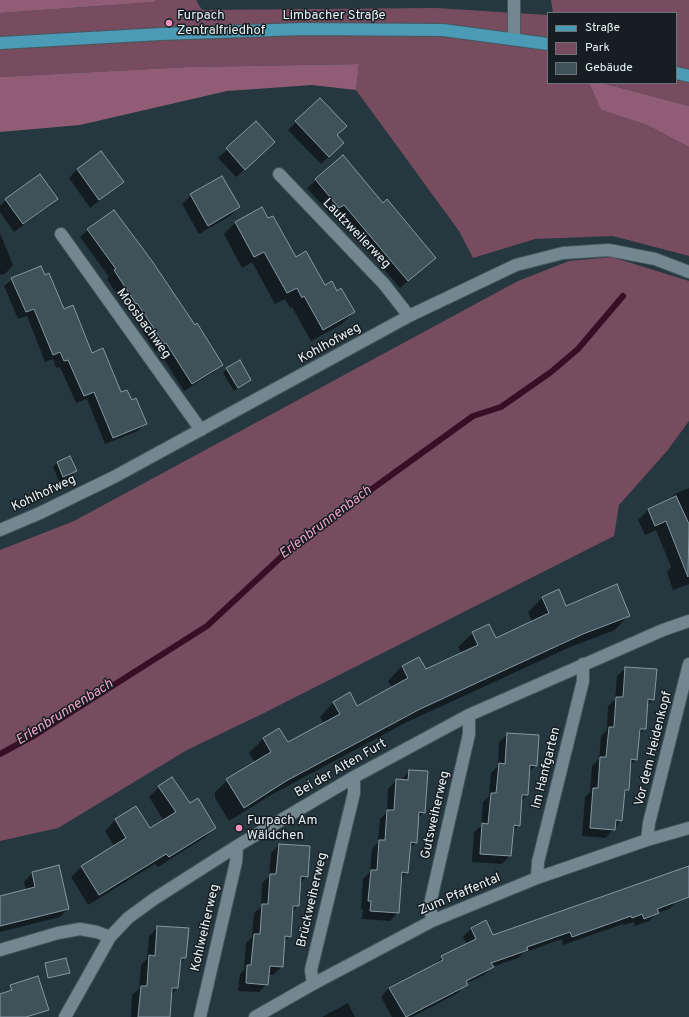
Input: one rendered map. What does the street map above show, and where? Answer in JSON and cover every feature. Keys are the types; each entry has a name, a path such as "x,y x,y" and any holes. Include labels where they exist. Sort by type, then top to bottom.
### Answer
{"main road":[{"name":"Limbacher Straße","path":"0,43 161,34 302,29 443,30 514,38 547,44"},
{"path":"677,73 689,76"}],"street":[{"path":"514,0 514,38"},
{"name":"Lautzweilerweg","path":"279,174 384,284 409,316"},
{"name":"Moosbachweg","path":"61,234 201,430"},
{"name":"Kohlhofweg","path":"0,530 40,513 114,477 409,316 516,265 563,253 609,250 655,260 689,272"},
{"name":"Bei der Alten Furt","path":"65,1017 110,938 128,918 154,899 237,846 354,777 470,716 583,664 663,630 689,621"},
{"name":"Im Hanfgarten","path":"537,878 538,862 583,681 583,664"},
{"name":"Vor dem Heidenkopf","path":"648,840 649,823 689,664"},
{"name":"Gutsweiherweg","path":"432,921 430,904 468,734 470,716"},
{"name":"Brückweiherweg","path":"313,984 311,970 354,793 354,777"},
{"name":"Zum Pfaffental","path":"255,1017 313,984 432,921 537,878 648,840 689,828"},
{"name":"Kohlweiherweg","path":"200,1017 236,862 237,846"},
{"path":"0,950 58,933 80,929 97,932 110,938"}],"green space":[{"path":"156,0 196,0 202,10 436,8 547,15 547,84 589,84 601,110 647,125 689,147 689,256 613,236 535,239 473,258 459,231 356,90 359,64 188,67 0,77 0,13 155,2"},
{"path":"551,0 689,0 689,106 606,84 677,84 677,12 553,12"},
{"path":"612,257 689,281 689,421 667,451 619,505 614,536 262,714 187,750 58,828 0,841 0,550 74,521 518,281 569,261"}],"shaded area":[{"path":"0,0 156,0 155,2 0,13"},
{"path":"359,64 356,90 312,85 227,91 80,125 0,132 0,77 188,67"},
{"path":"589,84 606,84 689,106 689,147 647,125 601,110"}],"building":[{"path":"320,98 347,126 337,135 344,143 329,157 295,121"},
{"path":"256,121 275,142 245,170 226,148"},
{"path":"101,151 124,182 99,200 77,169"},
{"path":"343,155 383,203 387,199 436,258 408,281 344,205 339,208 315,179"},
{"path":"40,174 58,199 23,224 5,199"},
{"path":"222,176 240,207 208,226 190,194"},
{"path":"262,207 268,218 273,216 296,257 306,251 325,285 332,281 337,291 341,288 355,312 323,330 304,296 302,298 297,288 287,293 264,252 254,257 235,222"},
{"path":"114,210 152,261 195,325 197,323 223,365 192,384 166,343 164,344 137,303 136,304 114,270 116,269 87,229"},
{"path":"41,266 45,275 49,273 64,309 73,305 92,353 103,348 121,392 127,390 132,400 136,398 147,424 113,438 94,392 84,396 68,360 64,361 60,352 53,355 34,309 26,312 11,278"},
{"path":"240,360 251,380 238,388 226,368"},
{"path":"70,456 77,471 63,477 57,462"},
{"path":"676,496 689,524 688,577 666,521 655,526 648,509"},
{"path":"617,584 630,616 583,634 420,709 286,781 244,808 226,779 271,752 263,738 279,728 288,742 340,714 333,702 350,692 357,706 408,678 402,666 419,657 426,669 478,645 472,632 489,624 496,638 549,613 542,597 559,589 566,606"},
{"path":"625,667 657,669 654,700 648,699 646,729 640,729 637,760 631,759 629,790 625,790 622,821 616,820 615,830 590,828 593,788 598,788 600,757 606,757 609,727 614,727 616,697 623,697"},
{"path":"507,733 539,735 537,766 530,765 528,795 522,795 520,826 514,825 511,856 480,854 482,823 488,824 491,793 496,793 499,763 505,764"},
{"path":"409,770 428,771 425,813 419,812 417,843 411,842 408,873 402,872 399,913 370,911 371,901 368,901 371,870 377,870 379,840 385,840 387,810 394,810 396,779 408,780"},
{"path":"172,777 190,803 198,798 216,828 169,857 166,854 99,895 81,866 126,838 115,819 136,806 150,828 176,812 158,786"},
{"path":"279,844 310,846 308,877 301,876 299,906 293,906 291,937 285,936 283,967 270,966 268,985 246,983 247,965 251,965 254,934 260,934 262,904 268,904 270,874 276,874"},
{"path":"59,865 69,909 0,926 0,896 35,887 32,872"},
{"path":"689,866 689,897 657,909 659,913 644,919 642,914 632,918 631,916 572,937 570,932 527,947 528,950 491,963 494,967 466,981 468,985 406,1017 389,988 443,960 441,956 476,939 471,928 486,920 493,935"},
{"path":"157,926 189,928 186,958 181,958 178,988 172,988 170,1017 138,1017 141,986 147,986 149,955 155,956"},
{"path":"66,958 70,973 48,978 45,963"},
{"path":"38,976 49,1010 26,1017 0,1017 0,994 12,990 10,985"}],"waterway":[{"name":"Erlenbrunnenbach","path":"0,754 35,735 207,626 293,546 473,416 501,407 551,372 578,349 623,296"}],"place":[{"name":"Furpach Zentralfriedhof","path":"169,23"},
{"name":"Furpach Am Wäldchen","path":"239,828"}]}
